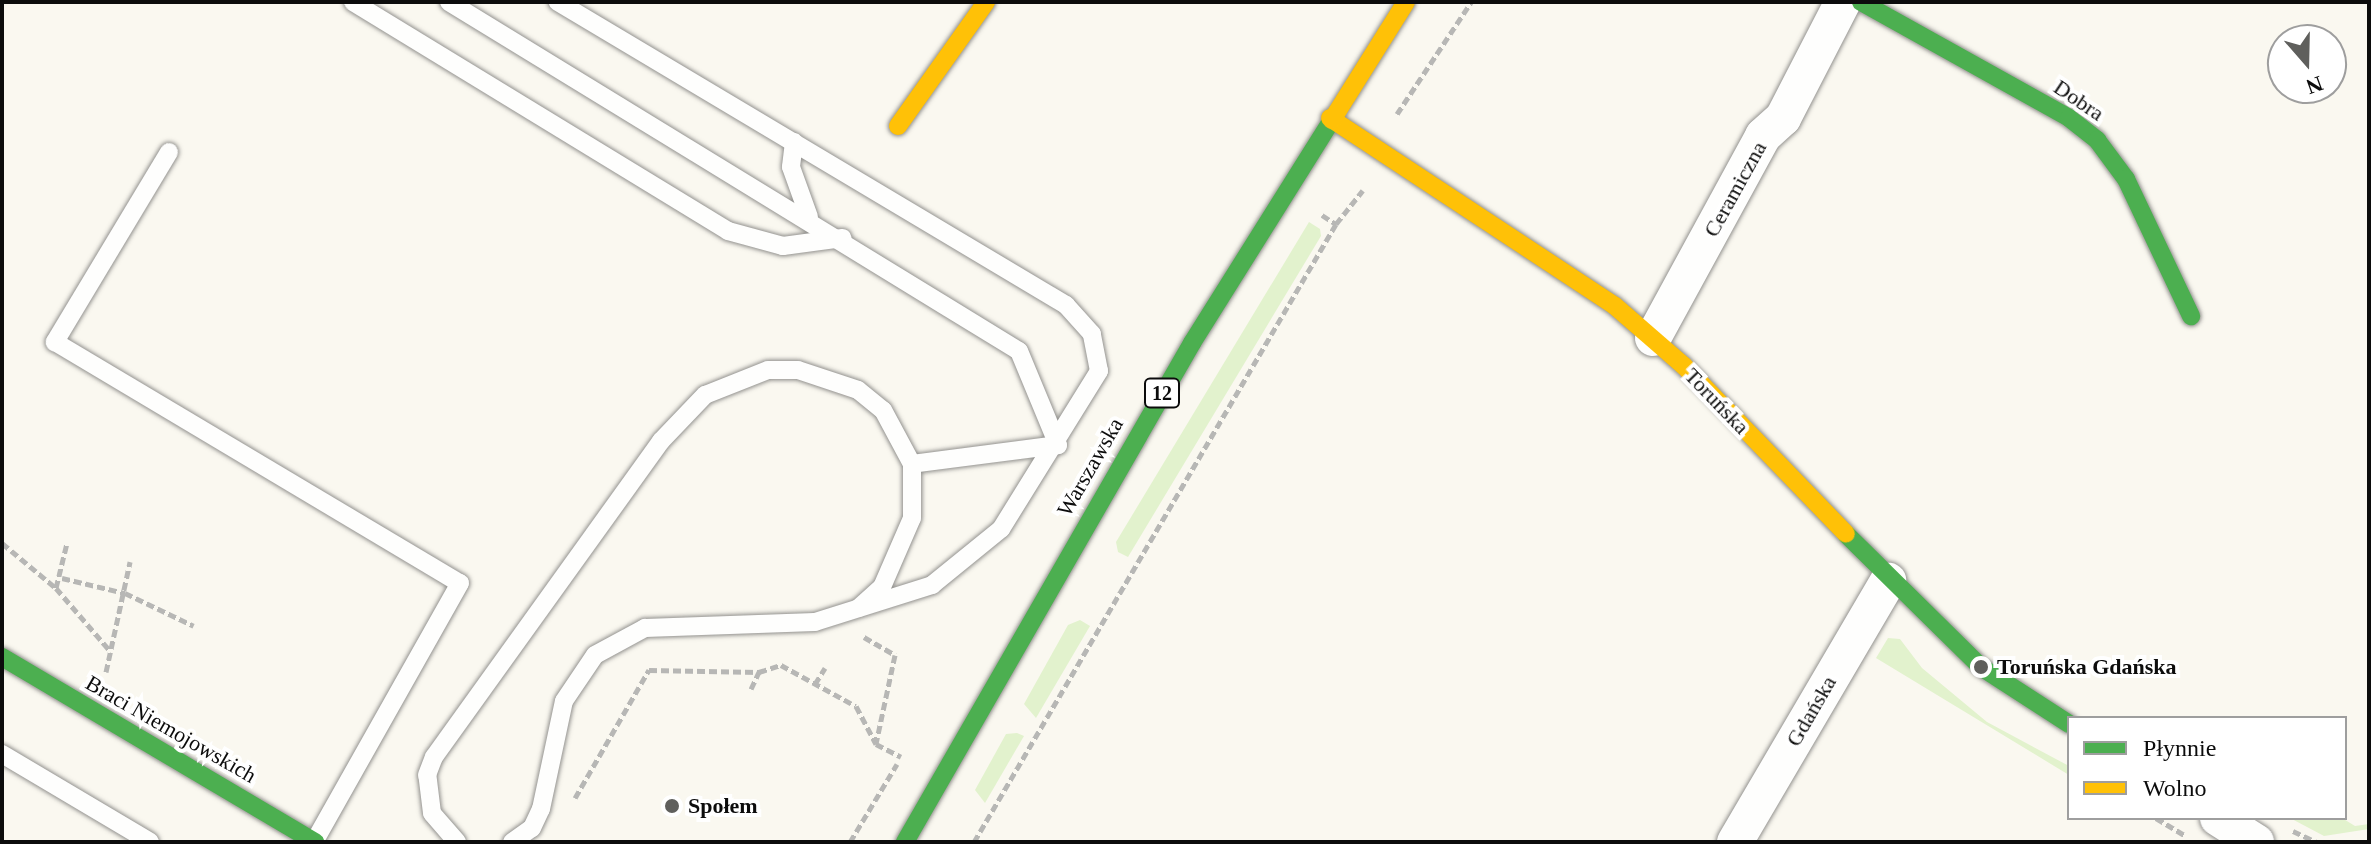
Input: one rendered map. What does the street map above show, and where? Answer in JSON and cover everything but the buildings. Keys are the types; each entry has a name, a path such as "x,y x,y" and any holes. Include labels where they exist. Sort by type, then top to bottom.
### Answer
{"street":[{"path":"898,126 986,2"},
{"name":"Warszawska","path":"905,842 1102,493 1330,118 1406,2"},
{"name":"Ceramiczna","path":"1653,338 1763,136 1783,118 1843,2"},
{"name":"Dobra","path":"1861,2 2069,118 2097,140 2126,179 2191,316"},
{"name":"Toruńska","path":"1330,118 1576,279 1653,338 1888,581 1981,667 2067,723"},
{"name":"Gdańska","path":"1735,842 1888,581"},
{"name":"Braci Niemojowskich","path":"2,657 314,842"},
{"path":"2221,820 2256,842"}],"lane":[{"path":"353,2 728,231 783,246 842,238"},
{"path":"449,2 811,219 1019,351 1058,445"},
{"path":"512,842 532,828 541,809 564,701 595,655 645,628 787,624 854,613 932,585 972,558 1001,529 1058,445 1099,371 1099,352 1082,319 558,2"},
{"path":"794,142 791,167 811,219"},
{"path":"169,152 55,342 460,583 314,842"},
{"path":"457,842 432,813 427,775 434,757 661,441 705,395 768,370 829,376 883,410 912,464 912,518 902,550 882,587 854,613"},
{"path":"912,464 1058,445"},
{"path":"5,764 150,842"}],"path":[{"path":"1396,112 1471,2"},
{"path":"974,842 1336,224 1360,190 1370,188"},
{"path":"1316,212 1336,224"},
{"path":"2,543 56,588 111,652"},
{"path":"56,588 62,578 67,543"},
{"path":"104,685 130,562"},
{"path":"62,578 125,593 194,626"},
{"path":"854,634 895,655 876,744"},
{"path":"568,808 649,670 759,672 781,665 856,706 876,744 901,757"},
{"path":"815,684 825,668"},
{"path":"751,689 759,672"},
{"path":"2159,820 2195,842"},
{"path":"2296,842 2301,836"},
{"path":"2357,842 2369,842"}],"green space":[{"path":"1309,222 1320,229 1321,236 1128,557 1118,552 1116,542"},
{"path":"1080,620 1090,626 1036,718 1024,704 1068,625"},
{"path":"1888,638 1900,639 1922,668 1987,722 2067,765 2067,774 1876,658"},
{"path":"1006,734 1024,736 985,803 975,790"},
{"path":"2294,820 2345,820 2355,826 2369,824 2369,829 2324,836"}],"traffic: fast":[{"path":"1861,2 2069,118 2097,140 2126,179 2191,316"},
{"path":"905,842 1192,343 1332,120"},
{"path":"1846,534 1981,667 2067,723"},
{"path":"2,657 315,842"}],"traffic: slow":[{"path":"898,126 986,2"},
{"path":"1332,120 1406,2"},
{"path":"1330,118 1615,306 1684,366 1846,534"}],"place":[{"name":"Toruńska Gdańska","path":"1981,667"},
{"name":"Społem","path":"672,806"}]}
